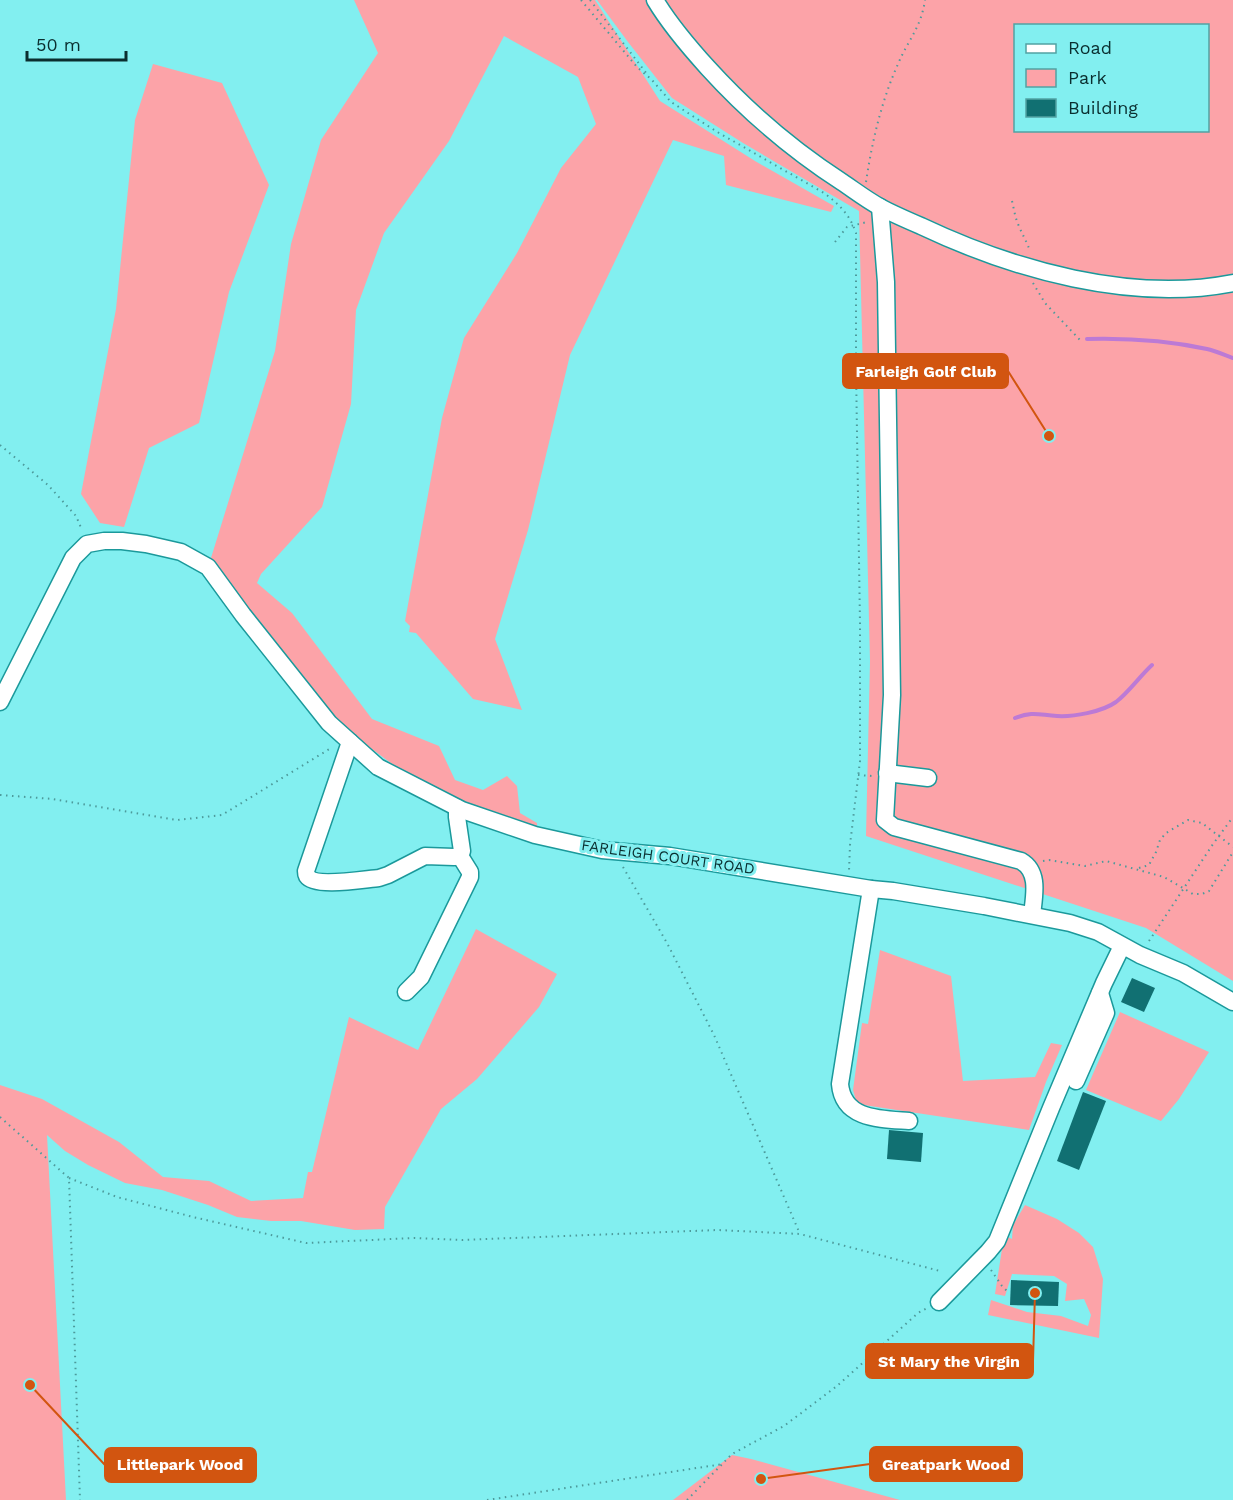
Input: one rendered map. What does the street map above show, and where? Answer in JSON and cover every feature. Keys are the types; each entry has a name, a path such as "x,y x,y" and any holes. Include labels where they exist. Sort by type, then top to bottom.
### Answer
{"street":[{"path":"654,0 683,40 734,97 772,132 826,172 865,197 881,215 1030,268 1103,284 1152,289 1209,288 1233,283"},
{"path":"881,215 886,282 892,695 885,820 894,827 1028,865 1034,880 1032,915"},
{"name":"FARLEIGH COURT ROAD","path":"87,544 104,541 146,544 181,552 208,567 329,723 378,766 457,808 535,835 602,850 670,856 871,889 916,894 1070,923 1098,932 1140,955 1183,973 1233,1002"},
{"path":"0,702 73,558 87,544"},
{"path":"348,740 306,871 307,876 321,882 379,878 425,855 460,856"},
{"path":"887,773 928,778"},
{"path":"457,808 462,851 460,856"},
{"path":"406,992 421,977 470,877 470,872 460,856"},
{"path":"871,889 840,1084 841,1097 855,1112 877,1119 909,1121"},
{"path":"939,1302 997,1241 1100,993 1122,946"},
{"path":"1076,1081 1106,1013 1100,993"}],"path":[{"path":"581,0 637,67 652,80"},
{"path":"590,0 652,80 672,102 719,133 839,203 853,224 856,233 860,761 850,845 849,884"},
{"path":"865,197 871,150 886,95 898,63 916,31 925,0"},
{"path":"835,242 847,227 881,215"},
{"path":"0,445 48,485 76,516 87,544"},
{"path":"0,795 53,799 177,820 222,815 348,740"},
{"path":"1140,955 1233,817"},
{"path":"1137,869 1149,865 1160,840 1166,833 1188,820 1203,823 1233,847"},
{"path":"614,851 667,943 714,1035 800,1234"},
{"path":"1028,865 1048,860 1085,867 1106,861 1164,877 1193,894 1202,894 1209,891 1233,852"},
{"path":"0,1118 69,1178 117,1197 306,1243 414,1238 462,1240 718,1230 800,1234 940,1271"},
{"path":"69,1178 80,1500"},
{"path":"981,1260 1008,1292"},
{"path":"687,1500 732,1455 784,1426 837,1386 918,1312 939,1302"},
{"path":"487,1500 723,1464"}],"green space":[{"path":"354,0 595,0 660,101 755,161 834,206 831,212 726,185 724,156 673,140 570,355 528,530 495,639 522,710 473,699 416,633 409,632 410,626 405,621 442,418 464,338 517,253 561,168 596,124 578,77 504,36 449,141 384,233 356,310 351,404 322,507 261,574 257,583 292,613 372,719 439,746 455,780 483,790 507,776 517,786 520,813 537,823 537,831 469,807 414,780 326,712 246,610 211,558 275,351 291,244 321,140 378,53"},
{"path":"597,0 1233,0 1233,981 1146,928 866,836 870,661 859,211 672,98"},
{"path":"153,64 222,83 269,185 229,292 199,423 149,448 124,527 100,523 81,494 116,309 135,120"},
{"path":"476,929 557,974 539,1007 477,1079 441,1109 385,1207 384,1229 355,1230 301,1221 271,1221 237,1217 162,1190 125,1183 65,1151 47,1135 66,1500 0,1500 0,1085 42,1099 119,1142 163,1177 209,1181 251,1201 303,1198 308,1172 312,1172 349,1017 418,1050"},
{"path":"880,950 951,976 963,1081 1035,1077 1051,1043 1062,1045 1029,1130 857,1104 853,1090 862,1023 868,1024"},
{"path":"1120,1012 1209,1052 1179,1099 1161,1121 1086,1090"},
{"path":"1025,1205 1057,1219 1079,1233 1093,1247 1103,1279 1099,1338 988,1315 991,1300 1027,1312 1061,1316 1088,1326 1091,1315 1084,1299 1065,1301 1067,1284 1054,1276 1012,1274 1005,1296 995,1294 1002,1249 1008,1237 1012,1239 1013,1225"},
{"path":"732,1455 751,1459 900,1500 673,1500"}],"building":[{"path":"1132,978 1155,988 1144,1012 1121,1002"},
{"path":"1083,1092 1106,1101 1079,1170 1057,1161"},
{"path":"889,1130 923,1133 921,1162 887,1159"},
{"path":"1011,1280 1059,1282 1058,1306 1010,1305"}],"waterway":[{"path":"1087,339 1178,344 1210,350 1233,358"},
{"path":"1015,718 1031,714 1071,716 1103,709 1116,702 1152,665"}],"place":[{"name":"Farleigh Golf Club","path":"1049,436"},
{"name":"St Mary the Virgin","path":"1035,1293"},
{"name":"Littlepark Wood","path":"30,1385"},
{"name":"Greatpark Wood","path":"761,1479"}]}
